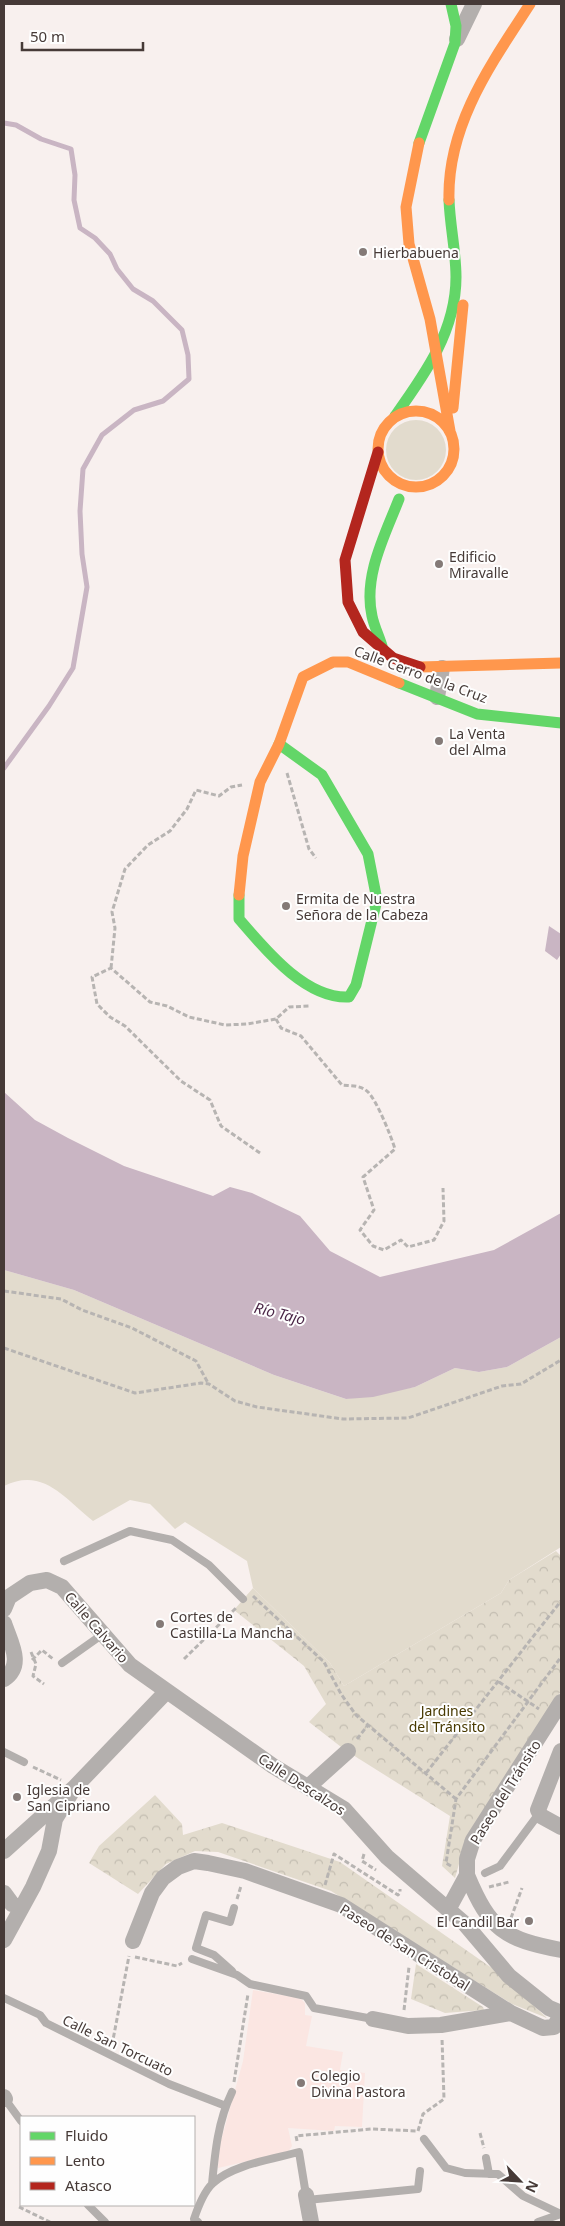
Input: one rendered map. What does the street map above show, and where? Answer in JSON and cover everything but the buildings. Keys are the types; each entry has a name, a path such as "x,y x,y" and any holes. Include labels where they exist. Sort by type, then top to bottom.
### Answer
{"main road":[{"path":"378,452 386,473 395,481 406,486 417,487 428,485 446,472 454,452 430,318 421,290 406,226 408,191 416,152 455,43 456,26 451,4"},
{"path":"450,431 463,300 457,278 449,194 451,163 470,100 530,4"},
{"path":"457,278 453,314 437,353 395,416 382,432 378,452 348,546 344,572 348,602 363,632 384,652 411,665 442,668 561,663"},
{"path":"421,290 422,336"},
{"path":"395,416 395,404 410,374"},
{"path":"395,416 407,411 426,412 442,421 450,431"},
{"path":"382,509 417,487"},
{"path":"384,652 372,615 370,596 374,569 399,499"},
{"path":"348,546 368,524"},
{"name":"Calle Cerro de la Cruz","path":"279,744 303,676 333,662 348,662 477,714 561,723"},
{"path":"279,744 322,775 368,854 377,900 356,985 349,997 340,998 302,982 275,960 239,919 238,910 243,856 260,782 279,744"}],"street":[{"path":"455,43 474,4"},
{"path":"437,697 442,668"},
{"name":"Calle Calvario","path":"4,1609 9,1597 18,1589 39,1580 54,1582 72,1596 130,1665 167,1691"},
{"path":"4,1623 16,1660 11,1673 4,1679"},
{"path":"4,1850 74,1788 167,1691"},
{"name":"Calle Descalzos","path":"167,1691 273,1766 344,1809 387,1857 422,1888 449,1908"},
{"name":"Paseo del Tránsito","path":"449,1908 467,1875 467,1859 472,1840 561,1703"},
{"path":"308,1787 348,1751"},
{"path":"561,1751 538,1810 541,1816 561,1827"},
{"path":"4,1940 49,1851 55,1819 74,1788"},
{"name":"Paseo de San Cristobal","path":"131,1949 152,1892 163,1878 178,1867 194,1862 245,1871 342,1905 510,2013 543,2028 554,2027 561,2014"},
{"path":"467,1875 491,1922 513,1938 561,1950"},
{"path":"449,1908 509,1976 549,2008 561,2014"},
{"path":"373,2019 403,2025 441,2025 510,2013"},
{"path":"306,2197 311,2222"}],"lane":[{"path":"64,1561 130,1531 172,1540 209,1564 242,1601"},
{"path":"59,1662 103,1634"},
{"path":"4,1752 24,1762"},
{"path":"485,1873 500,1866 535,1818 541,1816"},
{"path":"234,1908 230,1922 206,1915 196,1948 214,1955 250,1984 306,1996 314,2008 373,2019"},
{"path":"192,1959 237,1975"},
{"name":"Calle San Torcuato","path":"4,1998 40,2015 46,2023 169,2084 226,2106"},
{"path":"198,2222 194,2219 199,2205 212,2184 216,2143 226,2106 232,2092"},
{"path":"5,2098 20,2120"},
{"path":"424,2139 446,2168 465,2173 498,2174 523,2196 561,2214"},
{"path":"212,2184 240,2167 299,2152 306,2197 418,2189 420,2171"},
{"path":"486,2158 489,2174"},
{"path":"89,2206 105,2222"},
{"path":"538,2222 561,2214"}],"path":[{"path":"286,772 309,849 316,858"},
{"path":"111,968 115,928 112,912 125,869 148,845 170,831 187,809 196,790 219,796 231,787 260,782"},
{"path":"111,968 150,1002 167,1006 189,1017 225,1025 248,1024 276,1019 289,1007 314,1006"},
{"path":"111,968 92,977 96,1004 110,1017 125,1026 181,1081 210,1100 221,1126 260,1153"},
{"path":"276,1019 281,1028 301,1036 342,1085 359,1087 368,1092 391,1135 395,1149 363,1177 374,1210 360,1230 373,1246 384,1250 401,1240 408,1247 434,1240 444,1221 443,1188"},
{"path":"4,1291 61,1299 82,1310 132,1328 196,1361 209,1384 235,1401 257,1407 343,1419 408,1418 502,1386 521,1384 561,1360"},
{"path":"4,1348 135,1393 191,1383 209,1384"},
{"path":"184,1659 242,1601 252,1595 298,1635 324,1662 341,1694 356,1715 456,1799"},
{"path":"426,1773 561,1601"},
{"path":"30,1645 36,1664 33,1676 44,1684"},
{"path":"29,1666 42,1650 59,1662"},
{"path":"467,1875 446,1863 456,1799 561,1657"},
{"path":"499,1682 551,1718"},
{"path":"373,1842 363,1854 362,1861 383,1875"},
{"path":"321,1898 334,1854 398,1895 400,1888 396,1884"},
{"path":"234,1908 245,1871"},
{"path":"506,1933 522,1888"},
{"path":"111,2054 131,1949 177,1966 192,1959"},
{"path":"403,2025 410,1949"},
{"path":"232,2092 250,1984"},
{"path":"299,2152 296,2136 371,2129 418,2131 423,2114 444,2100 441,2025"},
{"path":"19,2207 50,2222"}],"shaded area":[{"name":"Colegio Divina Pastora","path":"253,1990 300,1998 305,2003 305,2015 312,2016 306,2046 343,2052 340,2070 365,2073 362,2127 335,2126 334,2131 288,2128 292,2146 288,2152 218,2168 219,2148 243,2061"}],"green space":[{"path":"416,420 433,425 441,433 446,450 441,467 433,475 416,480 399,475 391,467 386,450 391,433 399,425"},
{"path":"4,1270 74,1290 274,1375 346,1399 415,1387 455,1368 479,1372 507,1367 561,1337 561,1547 509,1580 501,1593 344,1686 330,1663 253,1588 247,1561 185,1522 175,1529 150,1504 130,1500 93,1521 62,1495 42,1483 30,1480 18,1481 4,1486"},
{"name":"Jardines del Tránsito","path":"556,1551 561,1556 561,1691 466,1839 455,1878 442,1866 450,1816 345,1750 309,1722 326,1704 304,1666 234,1610 253,1588 330,1663 344,1686 501,1593 509,1580"},
{"path":"155,1795 182,1824 183,1835 222,1823 340,1862 499,1973 547,2018 512,2004 331,1891 218,1852 195,1851 166,1864 138,1894 89,1863 99,1846"},
{"path":"416,1964 483,2007 484,2010 445,2013 411,1999"}],"water":[{"path":"549,926 561,934 561,954 557,960 545,951"},
{"name":"Río Tajo","path":"4,1092 35,1120 124,1166 213,1196 230,1187 252,1193 300,1216 330,1251 380,1277 494,1250 561,1213 561,1337 507,1367 479,1372 455,1368 415,1387 373,1397 346,1399 274,1375 74,1290 4,1270"}],"waterway":[{"path":"4,123 16,125 41,139 71,149 75,175 74,200 80,228 95,238 110,254 117,269 133,289 153,301 182,330 188,355 189,379 163,401 134,410 102,435 83,469 80,511 82,554 87,587 73,668 49,706 4,768"}],"traffic: fast":[{"path":"419,143 455,43 456,26 451,4"},
{"path":"395,416 437,351 451,316 455,297 456,277 449,200"},
{"path":"382,646 372,616 370,586 377,556 399,499"},
{"path":"399,683 477,714 561,723"},
{"path":"239,895 239,919 287,970 317,990 349,997 356,985 377,900 368,854 322,775 279,744"}],"traffic: slow":[{"path":"449,200 450,173 455,146 463,121 487,73 530,4"},
{"path":"419,143 406,207 409,244 430,319 450,431"},
{"path":"453,408 463,305"},
{"path":"416,411 431,414 443,422 451,434 454,449 451,464 443,476 431,484 416,487 401,484 389,476 381,464 378,449 381,434 389,422 401,414 416,411"},
{"path":"239,895 243,856 260,782 279,744 303,677 333,662 348,662 399,683"},
{"path":"420,667 561,663"}],"traffic: jam":[{"path":"378,452 345,560 348,602 363,632 393,658 420,667"}],"place":[{"name":"Hierbabuena","path":"363,252"},
{"name":"Edificio Miravalle","path":"439,564"},
{"name":"La Venta del Alma","path":"439,741"},
{"name":"Ermita de Nuestra Señora de la Cabeza","path":"286,906"},
{"name":"Cortes de Castilla-La Mancha","path":"160,1624"},
{"name":"Iglesia de San Cipriano","path":"17,1797"},
{"name":"El Candil Bar","path":"529,1921"},
{"name":"Colegio Divina Pastora","path":"301,2083"}]}
